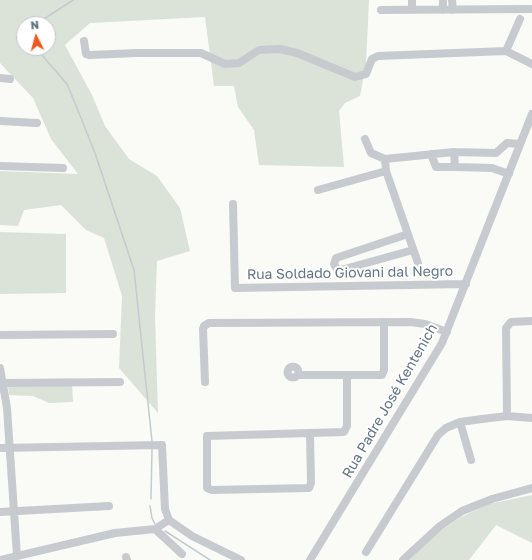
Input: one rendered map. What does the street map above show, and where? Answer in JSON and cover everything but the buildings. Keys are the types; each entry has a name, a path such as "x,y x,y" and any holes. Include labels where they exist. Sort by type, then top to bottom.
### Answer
{"street":[{"path":"412,0 412,10"},
{"path":"443,0 443,10"},
{"path":"452,0 453,10"},
{"path":"381,10 532,9"},
{"path":"506,51 520,19"},
{"path":"84,41 86,54 89,55 138,52 201,53 225,64 239,63 259,50 280,49 297,53 355,76 366,74 372,59 378,56 506,51 532,64"},
{"path":"0,78 10,79"},
{"name":"Rua Padre José Kentenich","path":"310,560 438,350 447,332 532,114"},
{"path":"0,121 37,123"},
{"path":"365,139 372,153 385,159 454,152 496,152 508,143 520,144"},
{"path":"454,152 455,167"},
{"path":"431,154 436,167 492,168 509,174"},
{"path":"385,159 386,170 418,263"},
{"path":"0,166 63,168"},
{"path":"318,190 386,170"},
{"name":"Rua Soldado Giovani dal Negro","path":"233,204 234,288 466,284"},
{"path":"408,234 336,258 334,264 337,269 341,270 413,250"},
{"path":"507,416 506,328 511,322 532,321"},
{"path":"298,375 347,376 378,375 384,373 384,322"},
{"path":"205,382 203,329 206,324 418,322 447,332"},
{"path":"0,335 113,334"},
{"path":"0,368 9,449 17,556"},
{"path":"310,433 311,483 309,488 212,490 207,488 207,436 341,432 346,430 347,376"},
{"path":"2,383 120,382"},
{"path":"366,552 438,435 446,428 460,422 507,416 532,418"},
{"path":"460,422 471,460"},
{"path":"0,448 162,445 165,509 169,520 192,536 241,560"},
{"path":"403,560 440,526 462,511 492,499 532,488"},
{"path":"0,512 109,506"},
{"path":"0,560 17,556 33,556 115,533 155,528 169,520"},
{"path":"155,528 182,554"}],"shaded area":[{"path":"0,0 369,0 366,64 360,96 345,103 339,111 344,167 259,165 254,130 238,107 234,86 214,86 205,17 90,23 65,45 92,95 105,126 129,159 157,176 180,208 190,251 157,261 155,317 158,413 119,368 122,296 104,238 86,230 61,205 24,210 18,226 0,225 0,171 78,174 51,139 33,98 0,63"},
{"path":"0,232 66,234 66,293 0,294"},
{"path":"72,385 73,402 49,403 33,396 9,395 8,386"},
{"path":"532,495 532,543 496,525 469,560 408,560 438,532 461,517 489,504"}],"waterway":[{"path":"48,16 73,0"},
{"path":"43,56 67,84 95,153 134,270 152,441"},
{"path":"151,499 152,449"},
{"path":"150,506 152,518 155,524"},
{"path":"165,531 210,560"}]}
